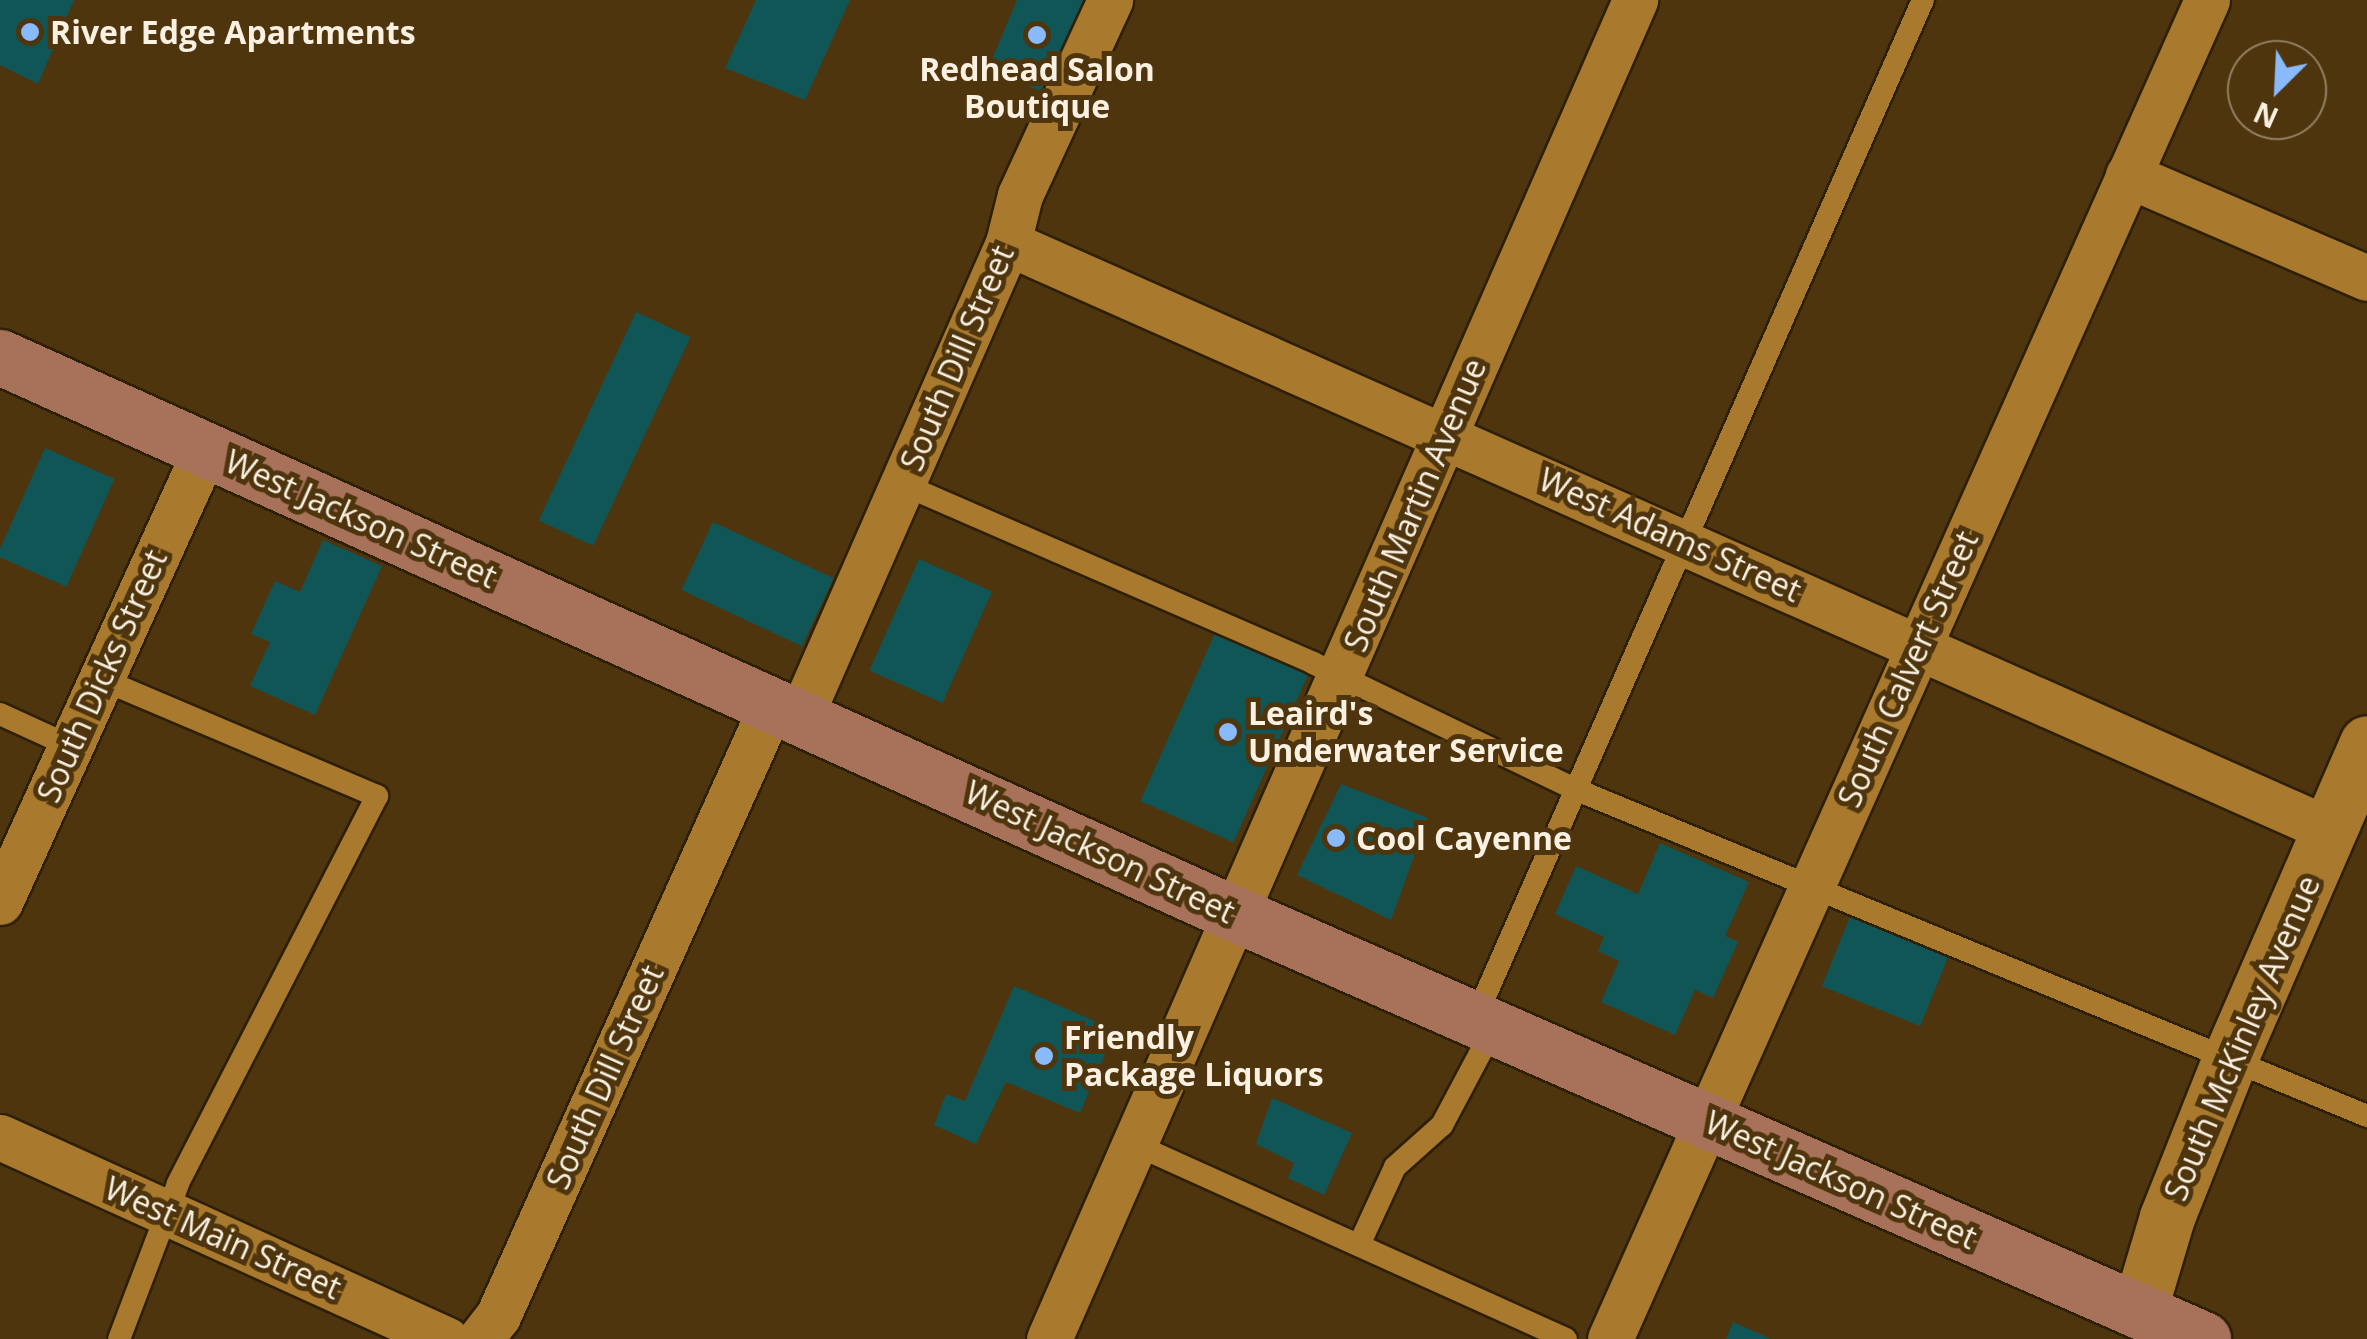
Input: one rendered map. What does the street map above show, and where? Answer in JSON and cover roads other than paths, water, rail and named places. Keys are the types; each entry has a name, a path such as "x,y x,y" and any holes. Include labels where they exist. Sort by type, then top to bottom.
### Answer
{"main road":[{"name":"West Jackson Street","path":"0,356 787,708 1234,914 1708,1121 2136,1325 2204,1339"}],"street":[{"name":"South Dill Street","path":"480,1339 498,1316 787,708 902,484 1008,243 1020,195 1110,0"},
{"name":"South Martin Avenue","path":"1049,1339 1636,0"},
{"name":"South Calvert Street","path":"1610,1339 2207,0"},
{"path":"2128,175 2367,278"},
{"name":"West Adams Street","path":"1008,243 2330,830"},
{"name":"South Dicks Street","path":"0,902 205,450"},
{"name":"South McKinley Avenue","path":"2136,1325 2167,1217 2230,1056 2367,743"},
{"name":"West Main Street","path":"0,1137 446,1339"}],"lane":[{"path":"1358,1246 1395,1167 1442,1126 1577,790 1923,0"},
{"path":"902,484 1342,677 1577,790 2230,1056 2367,1116"},
{"path":"101,679 376,796 169,1214 119,1339"},
{"path":"0,714 70,746"},
{"path":"1134,1144 1566,1339"}],"place":[{"name":"River Edge Apartments","path":"30,32"},
{"name":"Redhead Salon Boutique","path":"1037,35"},
{"name":"Leaird's Underwater Service","path":"1228,732"},
{"name":"Cool Cayenne","path":"1336,838"},
{"name":"Friendly Package Liquors","path":"1044,1056"}]}
